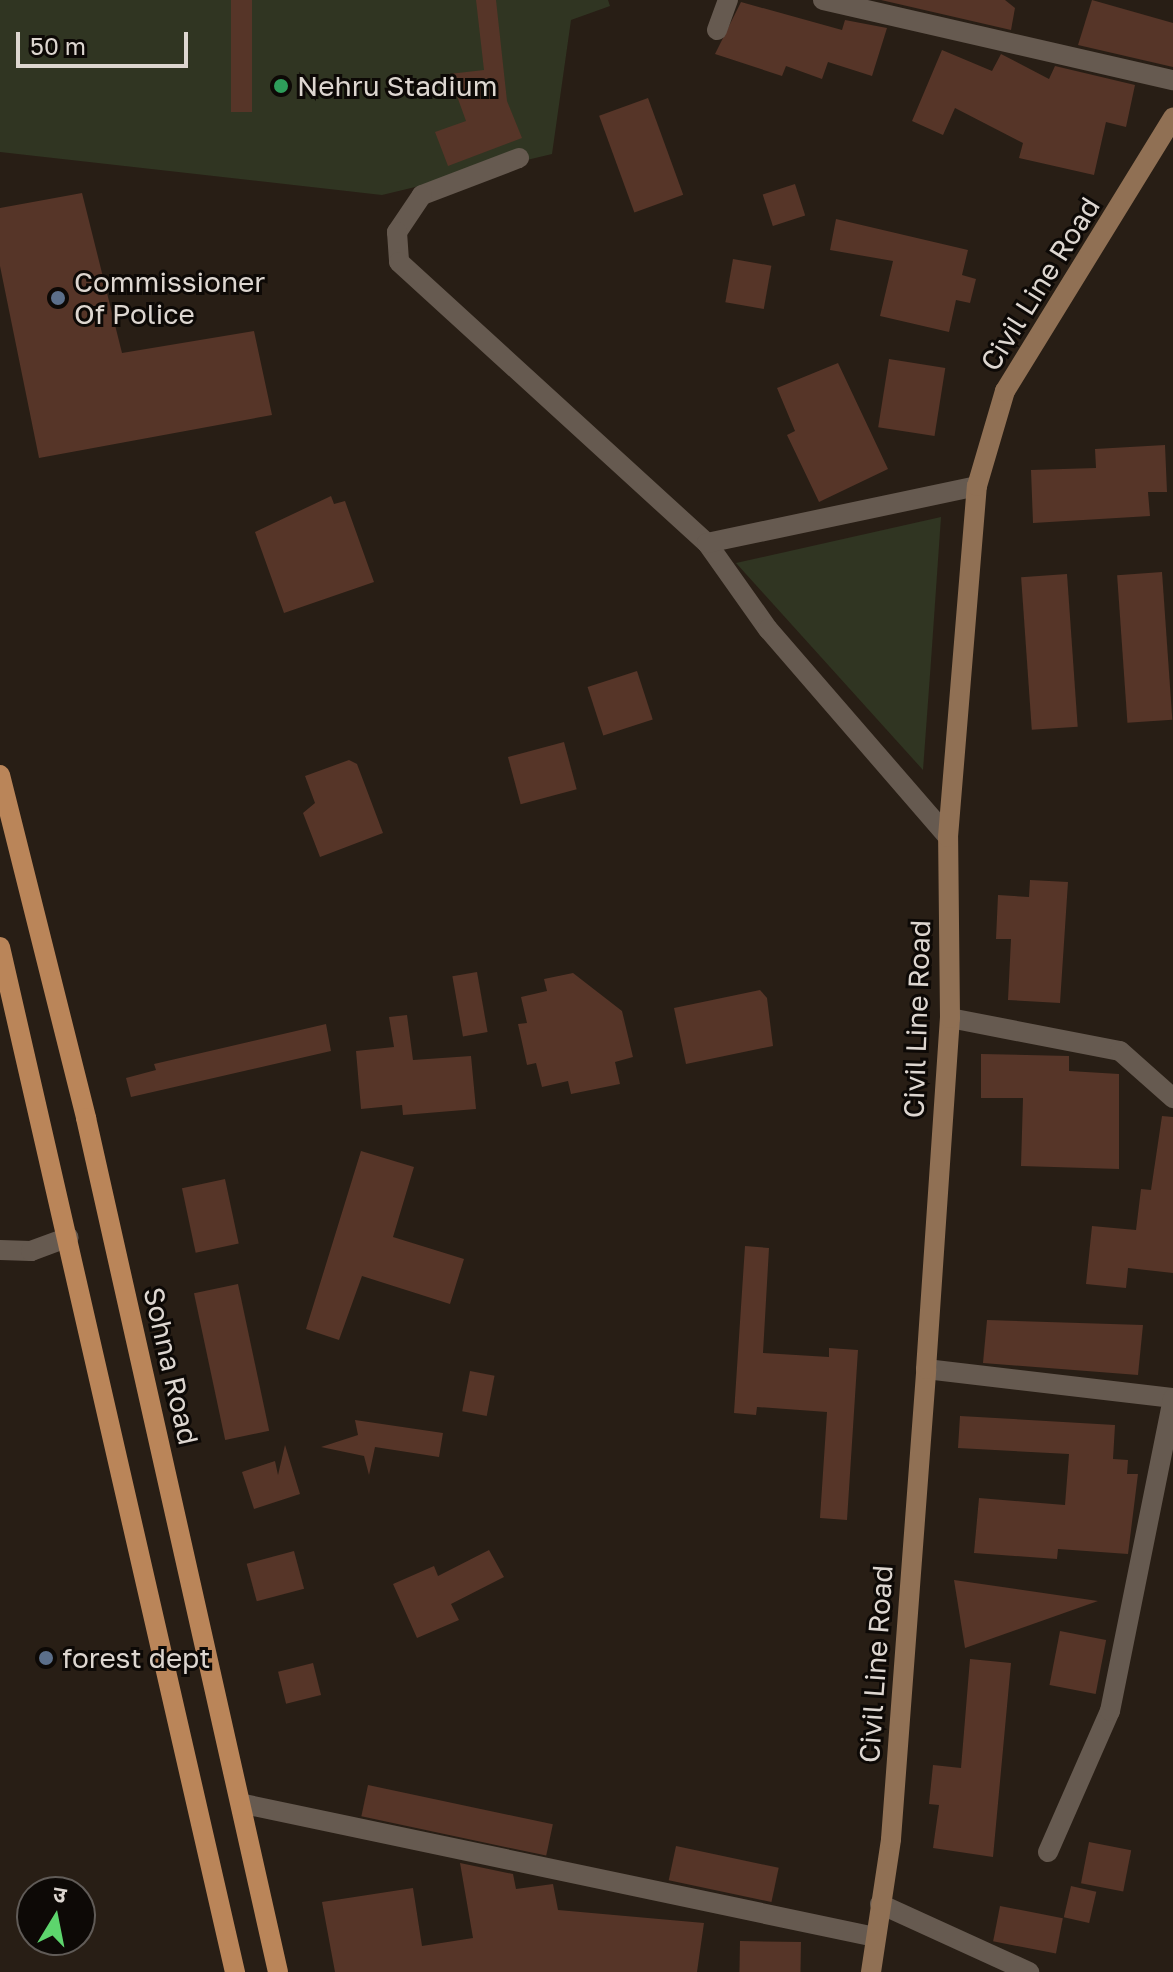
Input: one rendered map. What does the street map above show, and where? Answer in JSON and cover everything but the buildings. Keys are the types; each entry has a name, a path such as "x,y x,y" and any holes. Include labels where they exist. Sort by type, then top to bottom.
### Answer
{"main road":[{"name":"Sohna Road","path":"0,775 244,1804 278,1972"},
{"path":"0,947 69,1237 235,1972"}],"street":[{"path":"717,30 728,0"},
{"path":"823,0 1173,80"},
{"name":"Civil Line Road","path":"871,1972 891,1839 926,1369 950,1018 948,837 977,486 1005,391 1173,118"},
{"path":"519,158 422,195 397,232 399,262 707,543 768,629 948,837"},
{"path":"707,543 977,486"},
{"path":"950,1018 1120,1051 1173,1098"},
{"path":"0,1250 31,1251 69,1237"},
{"path":"926,1369 1173,1398 1110,1711 1048,1852"},
{"path":"244,1804 875,1937"},
{"path":"880,1904 1029,1972"}],"green space":[{"name":"Nehru Stadium","path":"0,0 608,0 610,6 571,20 552,154 382,195 0,152"},
{"path":"941,517 931,661 923,770 736,563"}],"place":[{"name":"Nehru Stadium","path":"281,86"},
{"name":"Commissioner Of Police","path":"58,298"},
{"name":"forest dept","path":"46,1658"}]}
